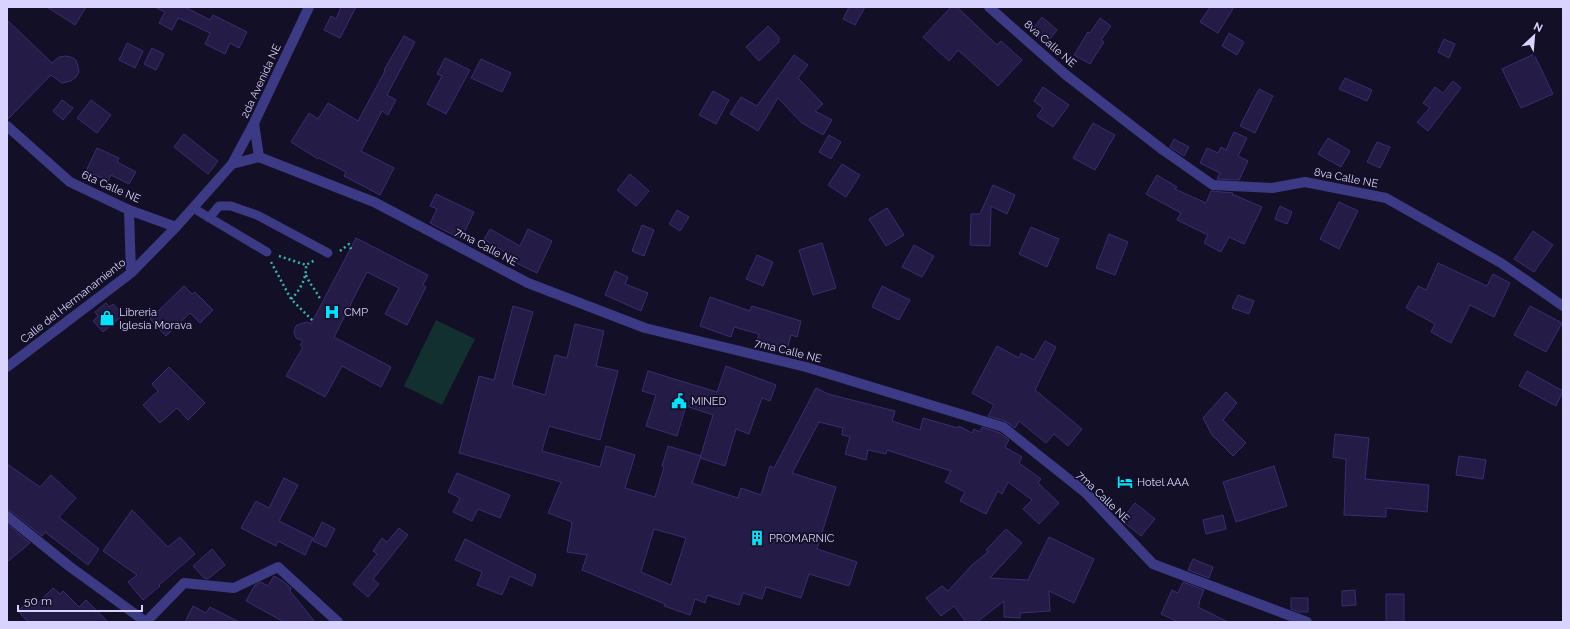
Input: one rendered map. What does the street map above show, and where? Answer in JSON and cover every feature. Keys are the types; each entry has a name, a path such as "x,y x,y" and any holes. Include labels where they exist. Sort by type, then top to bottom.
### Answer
{"street":[{"name":"2da Avenida NE","path":"232,164 254,123 309,7"},
{"name":"8va Calle NE","path":"989,7 1066,74 1163,150 1213,185 1272,188 1305,182 1386,198 1501,263 1563,306"},
{"path":"232,164 259,157 254,123"},
{"name":"6ta Calle NE","path":"7,126 70,182 128,210 176,227"},
{"name":"7ma Calle NE","path":"259,157 374,202 528,283 645,328 806,367 1003,427 1086,493 1153,564 1307,622"},
{"name":"Calle del Hermanamiento","path":"7,367 131,273 176,227 232,164"},
{"path":"128,210 131,273"},
{"path":"7,516 69,566 146,622 184,583 234,588 278,567 338,622"}],"lane":[{"path":"209,218 219,206 231,206 257,215 328,253"},
{"path":"193,208 267,252"}],"path":[{"path":"267,252 291,299 313,321"},
{"path":"291,299 301,285 305,275 306,265"},
{"path":"305,275 317,292 321,302"}],"green space":[{"path":"436,320 475,339 442,405 404,386"}],"building":[{"path":"47,7 86,7 75,25"},
{"path":"155,7 185,7 210,20 213,15 247,32 239,48 230,43 225,54 205,44 210,33 187,22 178,18 172,30 159,23 165,12"},
{"path":"341,7 356,7 340,38 324,30 331,16 336,19"},
{"path":"849,7 865,7 855,25 843,19"},
{"path":"951,7 957,7 997,45 1001,41 1022,60 998,86 958,50 949,61 923,37"},
{"path":"1210,7 1234,7 1218,33 1200,22"},
{"path":"1042,17 1057,30 1046,44 1031,31"},
{"path":"1100,18 1111,26 1101,40 1104,42 1090,64 1074,55 1088,32 1090,33"},
{"path":"7,20 52,63 59,57 71,57 76,60 79,72 71,81 62,83 51,75 7,120"},
{"path":"768,26 779,37 779,42 759,61 746,47"},
{"path":"1229,33 1244,42 1237,55 1222,46"},
{"path":"404,36 415,42 387,95 396,100 388,115 382,111 361,151 394,168 380,195 344,176 346,172 319,158 318,159 291,142 309,113 318,119 328,103 358,121 385,71 384,70"},
{"path":"1444,39 1455,44 1449,58 1438,52"},
{"path":"127,43 143,51 135,68 119,60"},
{"path":"152,48 164,54 156,70 144,64"},
{"path":"1534,54 1553,94 1521,108 1502,69"},
{"path":"794,55 808,65 798,78 823,104 815,111 832,120 823,135 802,123 778,98 758,131 730,114 741,97 757,106"},
{"path":"445,58 470,70 446,114 427,104 442,76 437,74"},
{"path":"481,59 511,73 502,92 471,78"},
{"path":"1345,78 1372,90 1367,101 1339,89"},
{"path":"1453,81 1461,88 1428,131 1417,122 1430,108 1423,103 1435,87 1443,93"},
{"path":"1043,87 1069,105 1053,127 1037,116 1043,108 1034,101"},
{"path":"1259,89 1273,96 1255,133 1240,126"},
{"path":"713,91 729,100 716,124 699,115"},
{"path":"62,100 73,108 63,120 53,111"},
{"path":"91,100 111,115 97,133 77,118"},
{"path":"1093,123 1115,135 1095,170 1073,158"},
{"path":"1234,132 1247,138 1238,156 1248,161 1239,180 1217,179 1220,173 1200,163 1207,148 1218,153 1221,147 1226,150"},
{"path":"184,134 218,161 208,174 174,147"},
{"path":"829,135 841,142 831,159 819,152"},
{"path":"1328,138 1350,151 1341,167 1318,154"},
{"path":"1174,139 1189,147 1184,156 1170,147"},
{"path":"1377,142 1390,147 1380,168 1367,162"},
{"path":"97,148 119,158 117,162 136,172 129,184 111,175 108,181 86,171"},
{"path":"842,164 860,175 846,197 828,185"},
{"path":"630,174 649,191 636,206 617,190"},
{"path":"1157,175 1177,187 1175,189 1206,203 1211,191 1233,193 1232,194 1262,207 1244,244 1229,237 1221,252 1204,243 1208,235 1177,220 1181,213 1146,194"},
{"path":"993,185 1015,195 1007,214 991,206 990,246 970,245 971,214 980,214"},
{"path":"436,194 474,212 461,239 430,223 437,209 430,206"},
{"path":"1339,202 1358,211 1339,249 1320,239"},
{"path":"1280,206 1292,212 1287,224 1275,219"},
{"path":"887,208 904,235 886,246 869,219"},
{"path":"677,210 689,217 680,231 669,224"},
{"path":"642,225 654,230 644,256 632,251"},
{"path":"1031,227 1059,239 1047,267 1019,254"},
{"path":"490,229 520,246 528,229 552,241 537,273 512,261 514,258 484,239"},
{"path":"1533,231 1553,245 1534,272 1514,259"},
{"path":"1109,234 1128,242 1115,275 1096,268"},
{"name":"CMP","path":"356,238 428,275 423,285 426,287 407,325 385,314 399,288 367,272 334,337 391,367 381,387 342,366 325,397 286,376 303,347 300,345 303,341 296,338 294,332 297,325 307,322 311,324"},
{"path":"822,243 836,288 813,295 799,250"},
{"path":"914,245 934,256 922,277 902,267"},
{"path":"757,255 773,262 763,286 746,279"},
{"path":"1438,263 1487,286 1493,274 1510,283 1494,317 1470,305 1451,343 1431,332 1435,324 1406,308 1418,286 1426,290"},
{"path":"615,271 628,277 625,284 648,293 641,311 605,295"},
{"path":"184,286 192,294 195,292 213,310 200,323 190,313 166,336 150,319"},
{"path":"882,286 910,300 899,320 872,307"},
{"path":"1238,295 1254,301 1249,314 1232,308"},
{"path":"710,297 750,311 752,306 801,321 797,337 791,335 786,353 756,344 759,334 734,327 731,337 700,326"},
{"name":"Libreria Iglesia Morava","path":"106,303 109,307 113,304 123,315 103,332 93,321 98,316 95,312"},
{"path":"513,306 533,312 512,385 545,395 555,355 567,358 575,324 604,331 596,366 618,371 600,440 549,426 542,451 600,467 606,446 635,455 625,488 655,497 664,467 662,466 668,446 701,456 692,483 738,498 741,488 761,495 770,466 774,468 816,388 828,394 895,411 892,421 920,430 923,418 958,428 959,426 972,433 974,429 980,432 982,427 1000,433 1009,440 1005,447 1022,457 1019,463 1041,479 1038,483 1059,503 1039,524 1023,509 1032,500 1008,482 1002,494 998,491 986,514 960,501 965,492 945,482 951,471 887,450 886,454 868,450 866,460 845,454 850,437 842,435 843,428 819,422 792,473 836,487 817,549 857,562 849,586 809,574 801,598 766,587 762,599 743,593 739,605 707,595 705,603 695,599 690,615 664,606 665,604 582,570 587,555 567,552 572,522 548,513 561,482 459,453 479,376 494,380","holes":["654,529 686,538 671,585 641,572"]},
{"path":"1530,306 1562,323 1546,352 1514,335"},
{"path":"1045,341 1056,347 1035,390 1082,429 1068,446 1054,434 1046,443 1019,421 1015,428 1005,421 988,416 994,405 972,393 997,346 1019,358 1021,353 1034,360"},
{"path":"726,366 776,385 770,401 762,398 749,434 736,429 725,466 700,458 713,415 686,406 677,436 646,426 656,395 642,391 648,371 717,392"},
{"path":"169,367 205,403 188,420 177,408 160,423 143,405 158,391 152,384"},
{"path":"1527,371 1563,391 1556,406 1519,386"},
{"path":"1226,392 1237,403 1223,420 1246,443 1233,456 1212,435 1203,418"},
{"path":"1335,434 1369,438 1365,479 1429,485 1427,512 1386,508 1386,517 1344,515 1346,459 1333,457"},
{"path":"1459,456 1486,460 1483,479 1456,475"},
{"path":"7,464 40,487 51,475 76,498 59,517 99,549 88,565 45,532 42,536 11,511 7,510"},
{"path":"1274,466 1287,506 1236,522 1223,482"},
{"path":"457,473 510,495 500,518 478,509 472,521 453,512 460,498 448,492"},
{"path":"284,478 298,485 279,521 313,538 305,555 278,541 276,546 241,528 256,501 269,508"},
{"path":"1135,503 1155,519 1141,536 1121,520"},
{"path":"132,510 168,547 180,537 195,554 143,600 128,582 137,575 103,551"},
{"path":"1223,515 1226,529 1206,534 1203,520"},
{"path":"322,522 335,529 326,547 313,541"},
{"path":"7,524 30,543 7,562"},
{"path":"399,528 408,535 373,579 379,584 368,597 353,584 377,554 373,551 382,538 387,542"},
{"path":"1006,529 1022,543 990,578 1028,580 1049,537 1094,559 1074,603 1049,591 1050,611 1020,613 1020,618 1004,617 1004,601 977,622 966,622 954,606 941,616 926,598 942,586 948,591 972,565 988,552 986,550"},
{"path":"465,539 536,575 532,586 510,576 502,595 477,585 482,572 455,560"},
{"path":"212,549 225,565 208,579 204,578 193,566"},
{"path":"1193,559 1213,567 1209,578 1188,570"},
{"path":"274,576 291,588 290,591 315,622 284,622 246,601 255,585 261,582 268,586"},
{"path":"1183,582 1204,590 1198,607 1228,622 1178,622 1161,614 1172,590 1178,593"},
{"path":"53,588 60,594 63,591 79,607 86,600 108,622 28,622 18,611 29,600 35,606"},
{"path":"1355,590 1356,605 1342,606 1342,591"},
{"path":"1386,594 1404,594 1404,622 1386,622"},
{"path":"1291,598 1308,598 1308,612 1299,612 1291,609"},
{"path":"193,606 206,613 210,607 239,622 185,622"}],"place":[{"name":"CMP","path":"332,312"},
{"name":"Libreria Iglesia Morava","path":"107,318"},
{"name":"MINED","path":"679,401"},
{"name":"Hotel AAA","path":"1125,482"},
{"name":"PROMARNIC","path":"757,538"}]}
